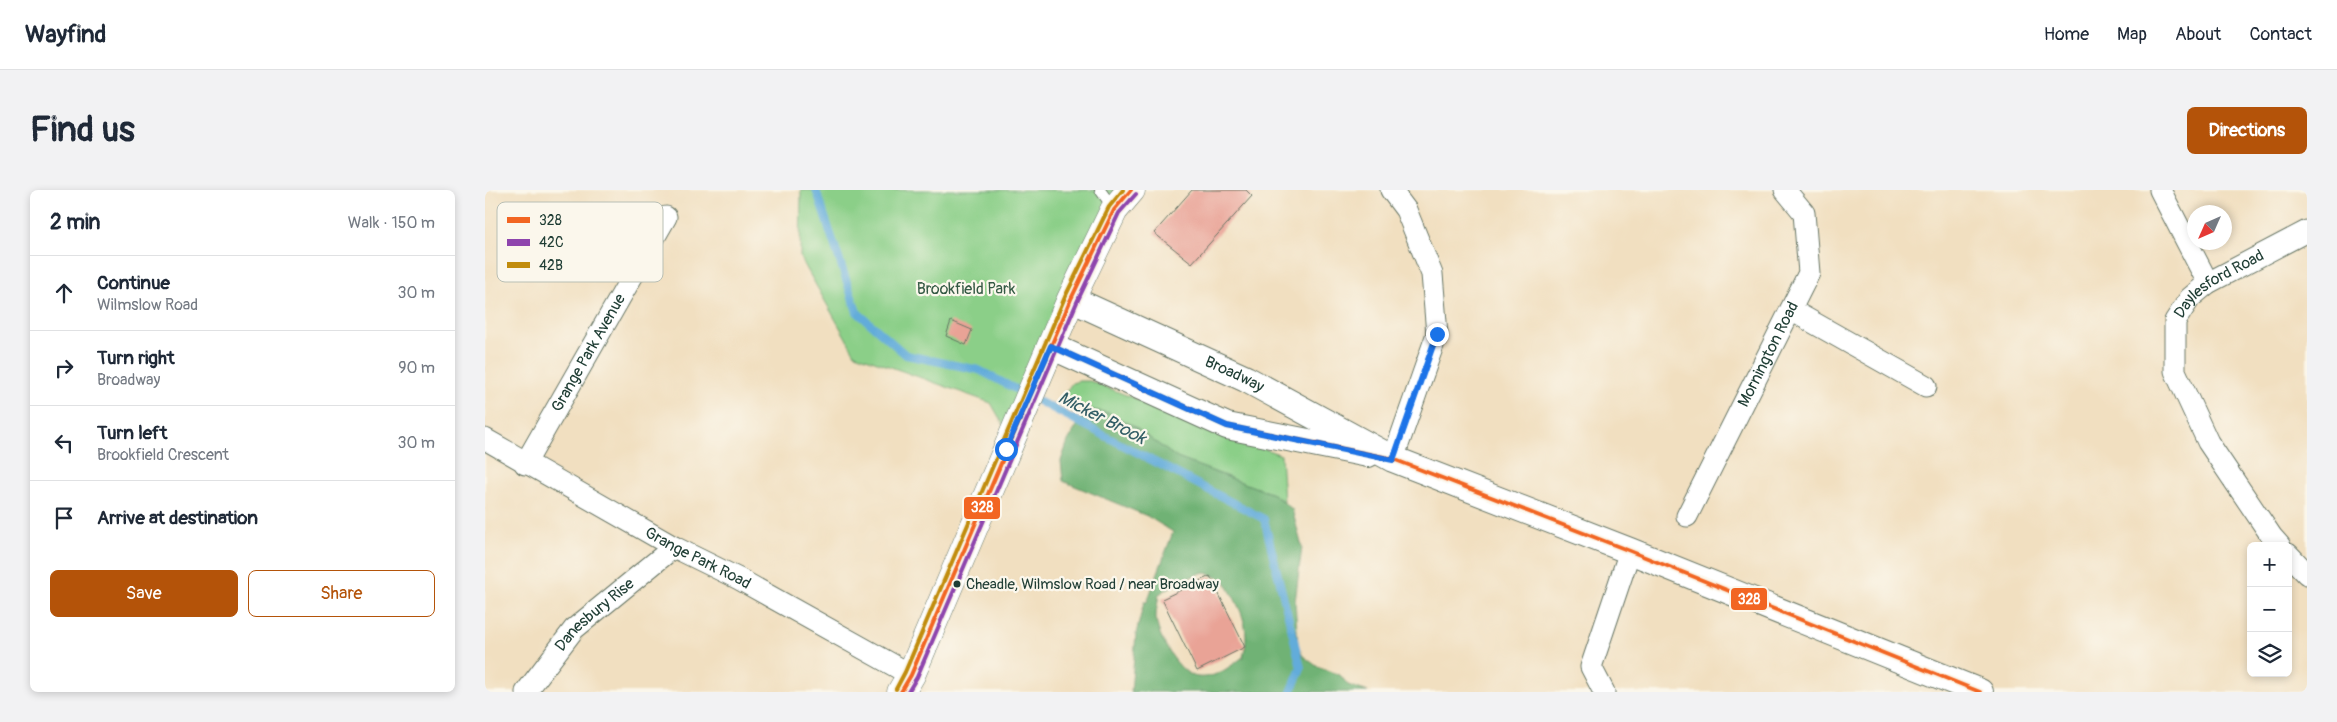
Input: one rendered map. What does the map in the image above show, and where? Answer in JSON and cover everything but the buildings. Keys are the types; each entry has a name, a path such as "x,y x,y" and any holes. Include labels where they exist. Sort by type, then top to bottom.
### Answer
{"main road":[{"path":"906,684 1115,197"}],"street":[{"path":"1391,190 1406,210 1432,274 1437,334 1393,460"},
{"name":"Mornington Road","path":"1687,516 1809,273 1804,213 1785,190"},
{"path":"2160,190 2208,283"},
{"name":"Grange Park Avenue","path":"663,222 666,217"},
{"name":"Daylesford Road","path":"2276,542 2208,442 2175,371 2175,322 2190,298 2208,283 2307,231"},
{"name":"Grange Park Avenue","path":"525,464 629,282"},
{"name":"Broadway","path":"1071,299 1246,379 1393,460 1630,551 1980,692"},
{"path":"1791,310 1926,386"},
{"name":"Broadway","path":"1045,358 1227,426 1393,460"},
{"name":"Grange Park Road","path":"485,439 525,464 674,547 739,580 906,684"},
{"name":"Danesbury Rise","path":"526,692 573,629 674,547"},
{"path":"1604,692 1591,667 1630,551"},
{"path":"2292,558 2307,574"}],"green space":[{"name":"Brookfield Park","path":"801,190 1131,190 1011,438 991,403 855,354 800,257"},
{"path":"1090,381 1281,455 1284,502 1273,494 1177,458 1132,425 1109,413 1087,409 1063,396 1072,383"},
{"path":"1087,409 1109,413 1132,425 1177,458 1273,494 1292,509 1302,547 1295,602 1298,645 1303,656 1318,667 1340,675 1348,685 1368,692 1131,692 1136,634 1144,602 1147,602 1173,532 1147,516 1063,481 1061,461 1068,441","holes":["1204,572 1224,580 1243,617 1246,636 1243,657 1217,674 1204,677 1191,675 1184,670 1170,653 1160,634 1156,617 1159,594 1180,581"]}],"waterway":[{"name":"Micker Brook","path":"816,190 857,312 906,355 979,370 1264,519 1301,668 1291,692"}],"transit line":[{"name":"42B","path":"896,689 905,672 1065,297 1109,207 1123,190"},
{"name":"328","path":"901,692 911,675 1071,299 1114,210 1131,190"},
{"name":"42C","path":"908,692 917,677 1077,302 1119,213 1136,194"},
{"name":"328","path":"1051,346 1227,426 1393,459 1630,551 1980,692"}],"place":[{"name":"Cheadle, Wilmslow Road / near Broadway","path":"957,584"}],"route":[{"path":"1006,449 1051,346 1227,426 1393,460 1437,334"}]}
